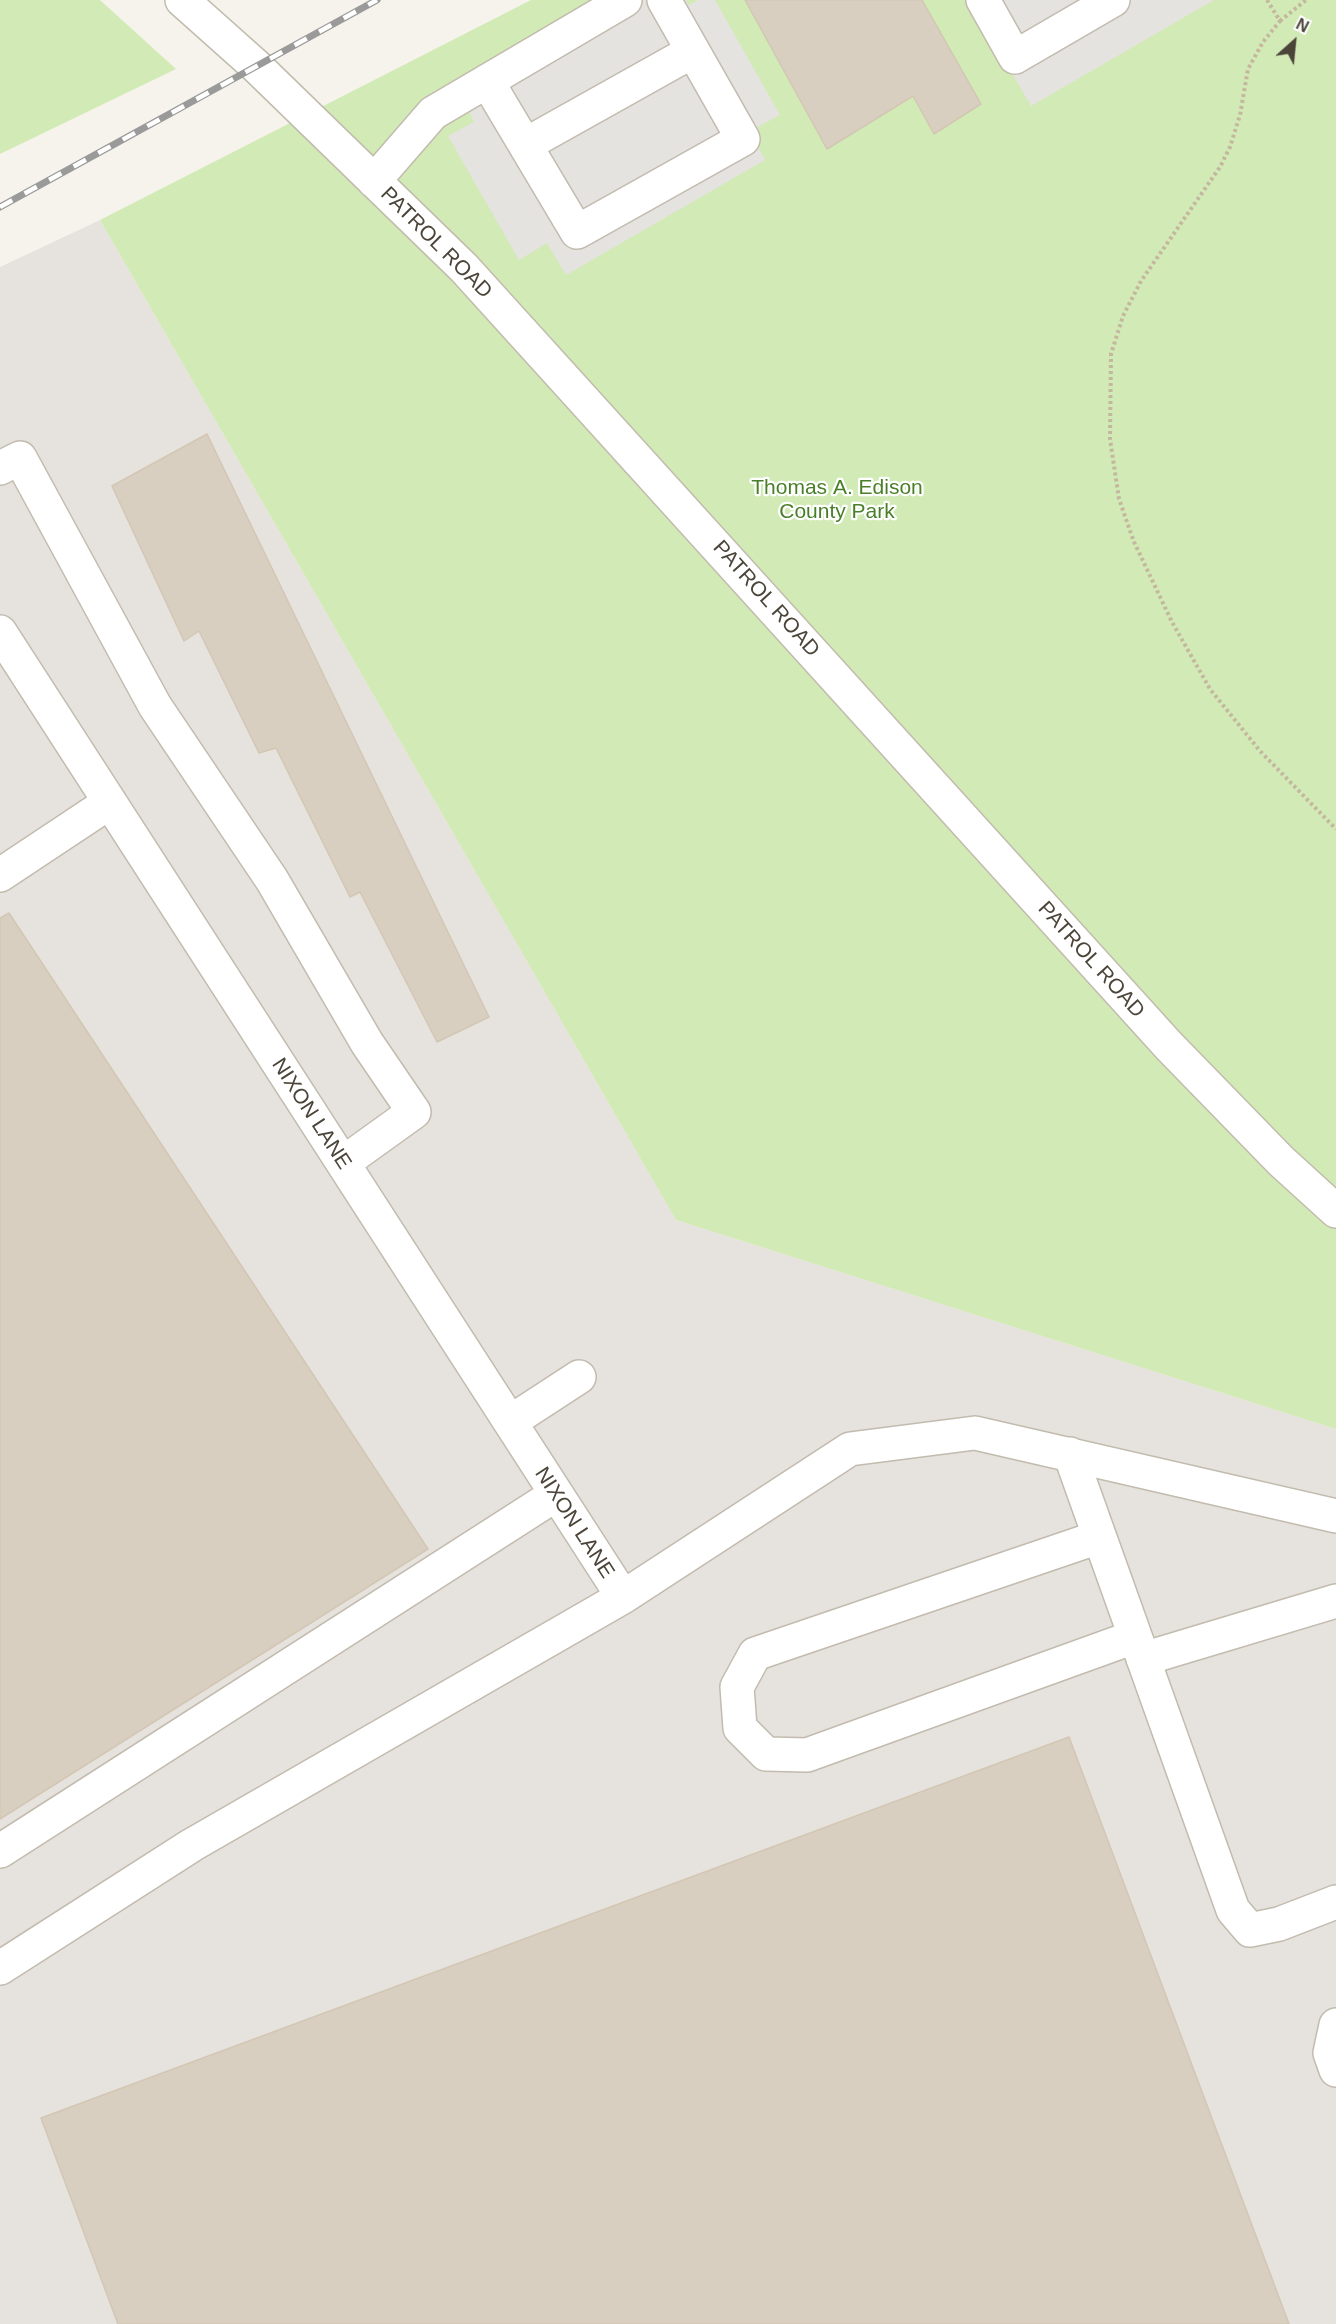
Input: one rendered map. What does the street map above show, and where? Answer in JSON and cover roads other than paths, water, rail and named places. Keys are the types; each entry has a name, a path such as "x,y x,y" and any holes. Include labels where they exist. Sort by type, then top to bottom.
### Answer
{"street":[{"name":"PATROL ROAD","path":"182,0 256,66 464,268 597,412 1169,1046 1281,1161 1336,1211"},
{"path":"374,182 433,113 625,0"},
{"path":"487,81 577,232 743,139 664,0"},
{"path":"984,0 1015,57 1113,0"},
{"path":"525,145 693,51"},
{"path":"0,468 20,458 155,706 272,880 367,1043 414,1112 343,1163"},
{"name":"NIXON LANE","path":"0,632 622,1597"},
{"path":"0,875 110,802"},
{"path":"510,1422 579,1377"},
{"path":"0,1968 192,1845 622,1597 850,1449 975,1433 1336,1516"},
{"path":"1070,1455 1233,1910 1250,1930 1279,1924 1336,1902"},
{"path":"0,1851 555,1495"},
{"path":"1099,1537 755,1654 737,1687 740,1728 766,1754 807,1755 1139,1648 1336,1601"},
{"path":"1336,2025 1330,2053 1336,2070"}],"railway":[{"path":"0,207 377,0"}],"park label":[{"name":"Thomas A. Edison County Park","path":"837,500"}]}
